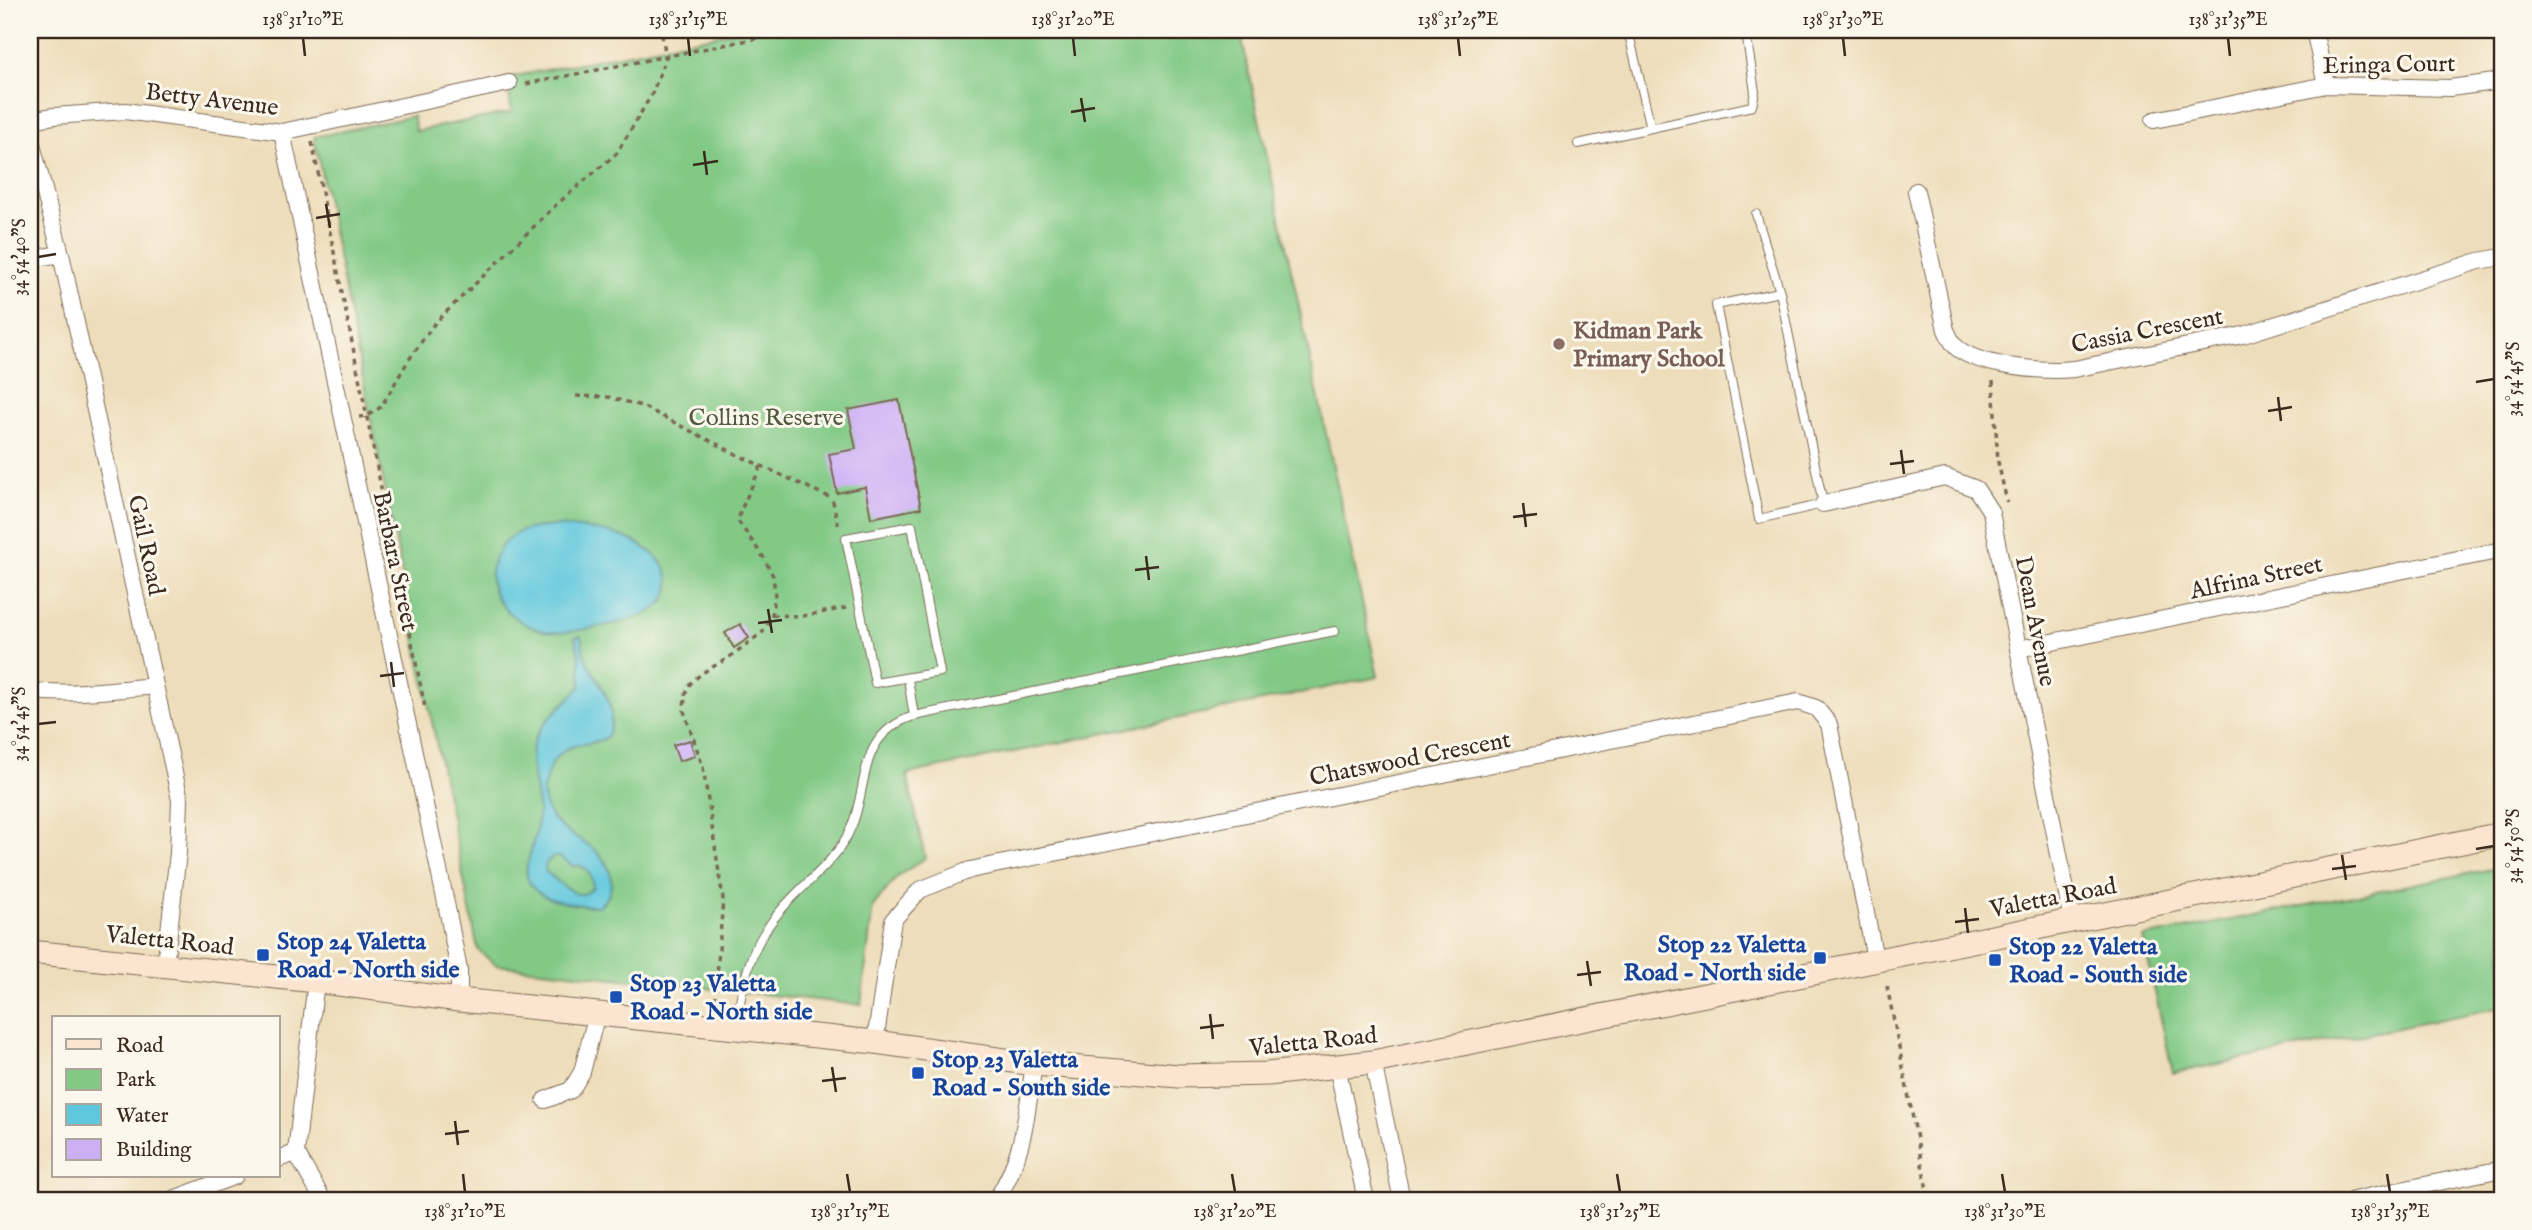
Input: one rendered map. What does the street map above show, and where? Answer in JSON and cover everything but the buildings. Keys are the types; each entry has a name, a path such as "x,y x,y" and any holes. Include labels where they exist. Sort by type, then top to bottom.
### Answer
{"street":[{"path":"2314,30 2326,85"},
{"name":"Eringa Court","path":"2154,120 2326,85 2450,88 2502,81"},
{"name":"Betty Avenue","path":"30,120 125,111 282,132 509,83"},
{"name":"Barbara Street","path":"282,132 447,908 459,970 459,1000"},
{"name":"Gail Road","path":"30,137 61,254 180,800 178,853 165,966"},
{"name":"Cassia Crescent","path":"1916,191 1946,330 1955,347 1971,357 2051,371 2116,362 2243,335 2479,261 2502,257"},
{"path":"30,259 61,254"},
{"name":"Dean Avenue","path":"1823,504 1945,477 1976,489 1991,512 2072,920"},
{"name":"Alfrina Street","path":"2018,649 2502,550"},
{"path":"30,691 103,692 155,686"},
{"name":"Chatswood Crescent","path":"875,1042 893,920 920,890 970,870 1798,702 1816,708 1829,724 1875,959"},
{"name":"Valetta Road","path":"30,952 316,981 459,1000 875,1042 1034,1064 1179,1076 1268,1074 1373,1062 2502,834"},
{"path":"316,981 296,1153 323,1200"},
{"path":"545,1100 571,1090 582,1072 597,1013"},
{"path":"1373,1062 1402,1200"},
{"path":"996,1200 1007,1183 1021,1149 1034,1064"},
{"path":"1337,1066 1366,1200"},
{"path":"280,1158 296,1153"},
{"path":"2353,1200 2502,1169"},
{"path":"171,1200 230,1178"}],"lane":[{"path":"1628,30 1651,128"},
{"path":"1578,144 1752,106 1755,92 1746,33 1759,30"},
{"path":"1756,214 1780,292 1823,504 1759,519 1716,305 1780,292"},
{"path":"912,526 940,672 875,683 846,538 912,526"},
{"path":"735,1028 746,968 765,929 817,874 845,839 855,817 868,759 879,738 897,722 914,716 1335,631"},
{"path":"908,679 914,716"}],"path":[{"path":"343,420 367,416 382,407 408,361 434,324 556,205 617,153 652,94 666,57 661,30"},
{"path":"509,83 527,85 799,30"},
{"path":"312,140 426,715"},
{"path":"1995,362 1992,384 1998,462 2008,507"},
{"path":"576,396 608,397 642,406 829,497 833,502 839,527 846,538"},
{"path":"715,1000 723,899 703,767 684,711 685,695 690,684 702,673 763,632 772,615 775,593 773,576 738,521 761,466"},
{"path":"772,615 803,616 849,608"},
{"path":"1887,986 1929,1200"}],"green space":[{"name":"Collins Reserve","path":"743,30 1240,30 1378,677 907,774 925,858 898,876 873,906 861,1005 496,965 478,950 314,137 413,116 416,131 512,112 506,78"},
{"path":"2502,867 2502,1007 2173,1073 2143,937"}],"water":[{"path":"556,526 611,533 625,537 649,551 667,571 667,595 661,604 630,620 564,632 538,629 514,617 500,603 492,587 491,570 495,558 512,536 536,527"},
{"path":"581,636 585,657 608,700 611,709 610,730 600,741 562,752 547,775 543,798 558,824 597,852 607,865 611,887 599,906 564,903 541,894 528,878 527,867 538,817 532,764 533,747 544,724 581,686 580,658 575,637","holes":["560,857 573,866 581,866 588,871 593,887 588,892 582,894 571,891 545,871 549,860"]}],"place":[{"name":"Kidman Park Primary School","path":"1559,344"},
{"name":"Stop 24 Valetta Road - North side","path":"263,955"},
{"name":"Stop 22 Valetta Road - North side","path":"1820,958"},
{"name":"Stop 22 Valetta Road - South side","path":"1995,960"},
{"name":"Stop 23 Valetta Road - North side","path":"616,997"},
{"name":"Stop 23 Valetta Road - South side","path":"918,1073"}]}
